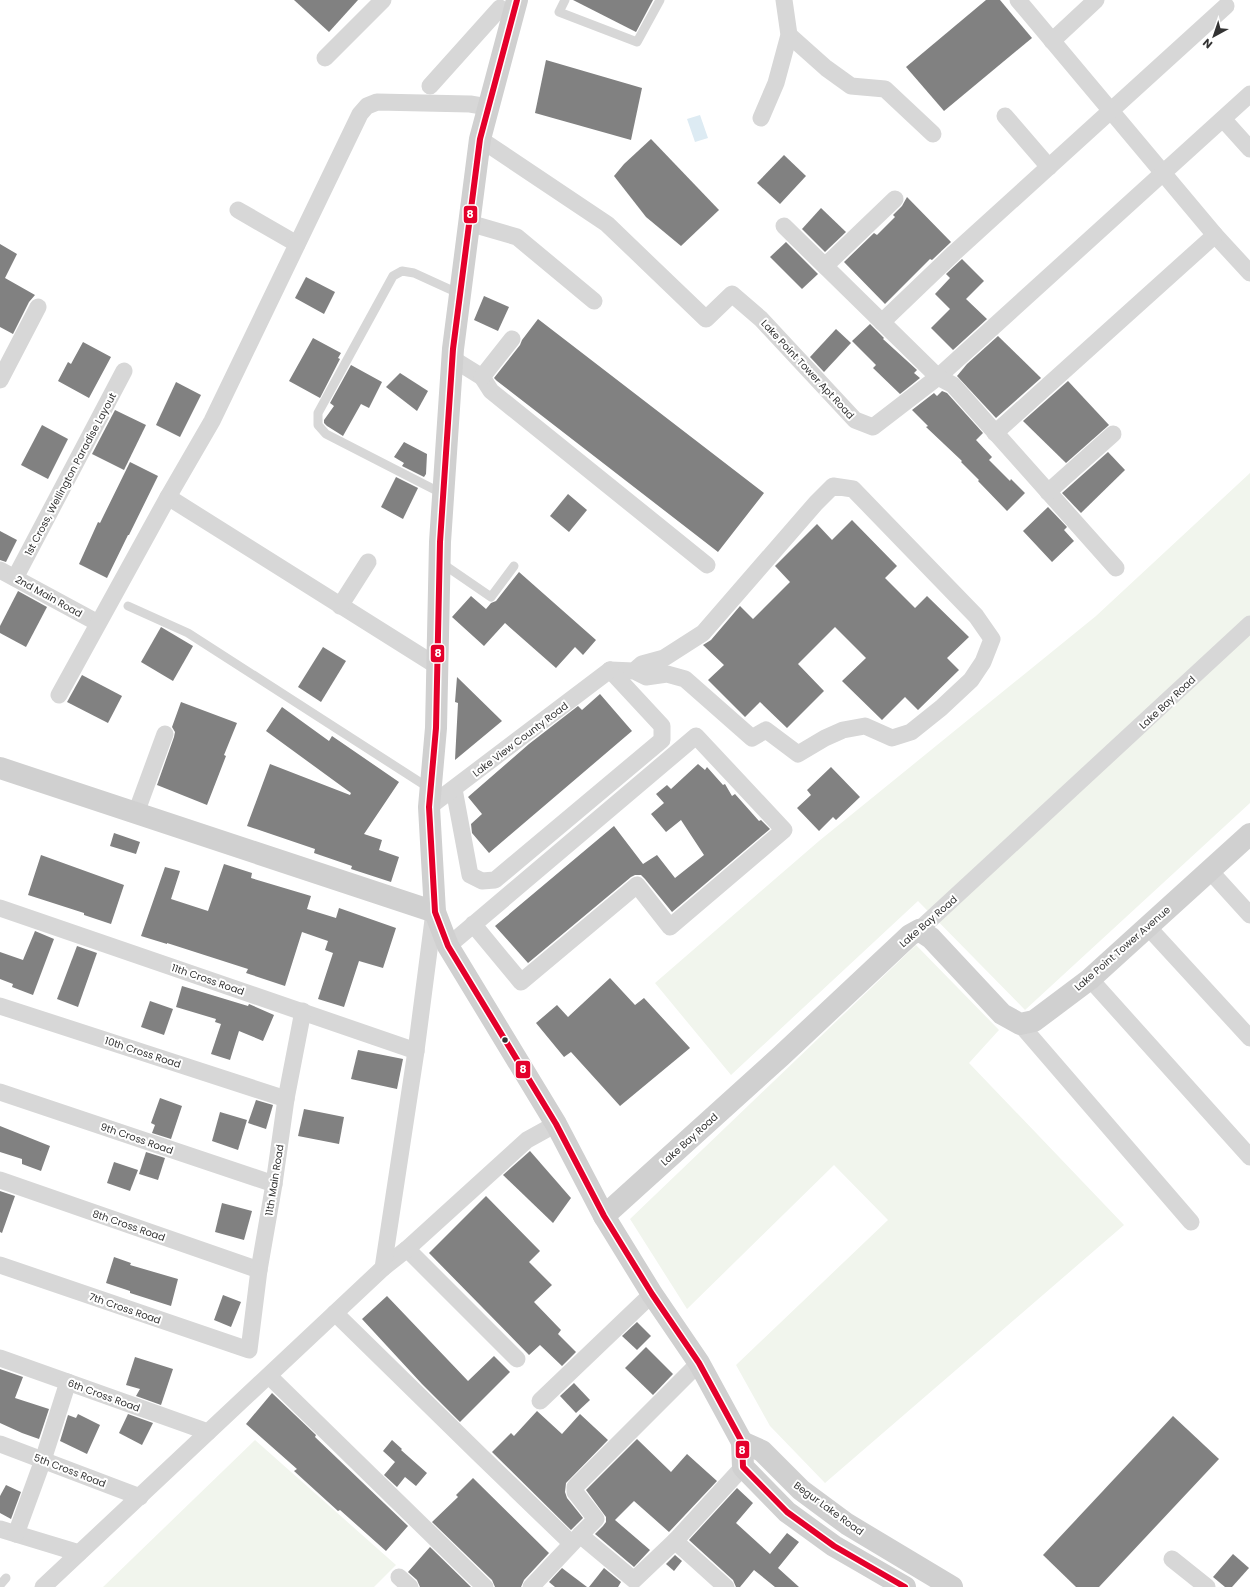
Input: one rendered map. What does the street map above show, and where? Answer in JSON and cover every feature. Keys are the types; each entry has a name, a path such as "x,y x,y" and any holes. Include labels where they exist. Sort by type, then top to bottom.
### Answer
{"main road":[{"path":"505,7 488,107 480,139 452,365 439,561 436,728 430,798 434,912 448,946 556,1124 604,1216 652,1294 699,1363 742,1442 743,1467 787,1512 834,1546 905,1587"},
{"path":"0,768 434,912"},
{"name":"Lake Point Tower Avenue","path":"1020,1024 1034,1021 1090,979 1250,834"},
{"path":"919,930 931,938 1002,1014 1020,1024"},
{"name":"Lake Bay Road","path":"604,1216 781,1056 910,935 919,930"},
{"name":"Begur Lake Road","path":"742,1442 762,1451 801,1490 847,1524 952,1587"}],"street":[{"path":"325,58 383,0"},
{"path":"761,118 776,84 788,36 784,0"},
{"path":"1018,0 1214,235 1250,273"},
{"path":"1052,41 1096,0"},
{"path":"882,322 954,253 1226,6"},
{"path":"430,86 505,7"},
{"path":"788,36 826,68 851,86 885,89 933,134"},
{"path":"938,377 1250,94"},
{"path":"59,695 168,497 212,422 360,114 366,106 377,102 470,104 488,107"},
{"path":"1005,116 1049,167"},
{"path":"1223,119 1250,149"},
{"name":"Lake Point Tower Apt Road","path":"480,139 607,224 706,319 732,294 761,319 855,420 874,427 938,377"},
{"path":"825,266 895,199"},
{"path":"238,210 297,244"},
{"path":"470,223 516,237 594,301"},
{"path":"784,226 938,377 953,386 1116,568"},
{"path":"995,433 1214,235"},
{"path":"0,380 38,307"},
{"path":"452,365 479,387 487,384 512,339"},
{"name":"1st Cross, Wellington Paradise Layout","path":"15,578 124,371"},
{"path":"487,384 707,565"},
{"path":"1048,492 1113,434"},
{"path":"610,670 634,671 646,677 665,666 703,633 832,486 853,489 976,616 992,639 983,662 971,680 942,708 911,732 892,738 865,726 843,730 825,738 798,754 766,730 752,738 685,678 665,666"},
{"path":"168,497 437,666"},
{"path":"340,606 368,562"},
{"name":"2nd Main Road","path":"0,570 98,623"},
{"name":"Lake Bay Road","path":"919,930 1250,624"},
{"path":"454,789 470,875 482,881 495,880 662,740 662,726 610,670"},
{"name":"Lake View County Road","path":"430,798 454,789 610,670"},
{"path":"136,813 165,734"},
{"path":"448,946 473,924 696,736 784,830 670,927 638,886 521,982 473,924"},
{"path":"1210,871 1250,915"},
{"name":"11th Cross Road","path":"0,908 416,1051"},
{"path":"383,1268 416,1051 434,912"},
{"path":"1148,927 1250,1038"},
{"path":"1090,979 1250,1157"},
{"name":"10th Cross Road","path":"0,1006 286,1099"},
{"name":"11th Main Road","path":"249,1350 258,1270 274,1184 286,1099 303,1011"},
{"path":"1020,1024 1191,1222"},
{"name":"9th Cross Road","path":"0,1092 274,1184"},
{"path":"43,1587 383,1268 407,1249 527,1140 556,1124"},
{"name":"8th Cross Road","path":"0,1180 258,1270"},
{"path":"407,1249 517,1359"},
{"name":"7th Cross Road","path":"0,1265 249,1350"},
{"path":"540,1401 652,1294"},
{"path":"335,1313 486,1462 576,1539 638,1584 743,1467"},
{"name":"6th Cross Road","path":"0,1358 208,1432"},
{"path":"541,1584 576,1539 596,1519 575,1492 575,1487 699,1363"},
{"path":"269,1376 485,1587"},
{"path":"16,1534 43,1460 68,1382"},
{"name":"5th Cross Road","path":"0,1444 140,1497"},
{"path":"0,1529 79,1553"},
{"path":"675,1541 726,1587"},
{"path":"1172,1559 1207,1587"}],"lane":[{"path":"565,0 559,12 637,42 660,0"},
{"path":"443,494 326,434 318,425 318,413 393,276 402,270 414,273 461,294"},
{"path":"439,561 491,597 514,566"},
{"path":"128,606 188,633 430,798"}],"shaded area":[{"path":"700,115 708,138 695,142 687,119"},
{"path":"1250,473 1250,803 1025,1010 918,901 731,1075 655,983 819,841 1096,616"},
{"path":"916,945 999,1030 969,1063 1124,1225 825,1483 770,1426 736,1365 888,1220 834,1165 687,1309 630,1219"},
{"path":"255,1440 396,1565 374,1587 103,1587"}],"building":[{"path":"294,0 358,0 329,32"},
{"path":"573,0 653,0 636,32"},
{"path":"986,0 1000,0 1032,38 944,111 906,67"},
{"path":"546,60 642,88 631,140 535,113"},
{"path":"651,139 719,210 681,246 646,217 614,176 624,164"},
{"path":"784,155 806,176 780,204 757,183"},
{"path":"907,197 951,242 932,260 930,259 885,304 844,262 874,233 877,235 895,217 893,215 902,206"},
{"path":"821,208 846,232 825,252 802,229"},
{"path":"786,242 818,274 802,289 770,257"},
{"path":"0,244 17,254 5,278 35,295 29,302 13,334 0,327"},
{"path":"962,259 984,281 966,299 987,319 953,350 931,328 950,309 935,294 950,278 946,274"},
{"path":"306,277 335,292 324,314 295,298"},
{"path":"484,296 509,307 498,331 474,320"},
{"path":"538,319 764,493 718,552 494,378"},
{"path":"870,324 884,338 883,339 917,370 914,373 920,378 900,394 873,368 876,365 852,341"},
{"path":"836,329 851,343 824,372 810,357"},
{"path":"998,336 1041,378 996,418 957,376 967,364"},
{"path":"313,338 341,353 338,358 340,359 320,398 289,381"},
{"path":"83,342 111,357 89,398 58,381 68,362 71,364"},
{"path":"351,365 382,382 369,408 361,404 343,436 327,426 324,423 324,420 334,406 330,403"},
{"path":"400,373 428,391 417,411 386,387"},
{"path":"1068,381 1109,425 1066,463 1023,421"},
{"path":"176,382 201,395 180,437 156,425"},
{"path":"942,391 947,393 983,433 976,440 992,457 989,460 1010,481 1011,479 1025,493 1007,511 978,481 979,480 961,462 962,461 926,427 928,426 912,410 934,393 937,396"},
{"path":"115,410 146,425 124,470 92,454"},
{"path":"42,425 68,439 48,479 21,465"},
{"path":"404,442 427,454 426,474 424,477 402,466 404,463 394,457"},
{"path":"1108,452 1125,470 1081,513 1062,493"},
{"path":"130,462 158,476 107,578 79,564 98,522 100,523"},
{"path":"396,477 418,488 403,519 381,507"},
{"path":"568,494 587,510 569,532 550,516"},
{"path":"1048,507 1067,527 1064,530 1074,541 1052,562 1023,531"},
{"path":"852,520 897,566 885,578 915,608 927,596 969,637 947,658 959,670 918,710 905,697 882,720 842,681 866,658 835,627 798,664 824,691 787,728 760,702 745,717 708,680 724,665 703,645 711,640 740,606 753,619 790,582 775,566 817,524 832,540"},
{"path":"0,531 17,540 6,562 0,560"},
{"path":"519,572 596,640 583,655 575,647 556,668 505,623 484,646 452,617 471,596 486,609 491,603 496,601"},
{"path":"18,591 47,607 26,647 0,633 0,626"},
{"path":"161,627 193,646 173,681 141,662"},
{"path":"323,647 346,661 321,702 298,687"},
{"path":"82,675 122,696 108,723 67,702"},
{"path":"457,677 502,721 455,760 458,703 455,702"},
{"path":"600,694 632,731 489,853 472,833 471,824 482,814 468,797 529,744 578,706 582,710"},
{"path":"181,702 237,723 224,755 226,756 207,805 157,785 174,737 175,732 172,727"},
{"path":"282,707 329,741 332,736 399,782 364,834 382,840 379,850 399,857 391,882 351,869 352,866 314,853 315,849 247,826 270,764 350,795 351,793 266,731"},
{"path":"698,764 705,770 707,767 723,785 725,784 732,796 735,794 759,821 761,820 770,829 672,912 641,875 631,877 528,963 495,926 614,826 643,864 657,855 675,878 704,855 681,820 666,832 651,814 664,803 656,794 667,785 671,789"},
{"path":"831,767 860,797 836,820 833,817 819,831 797,808 811,795 807,790"},
{"path":"114,833 140,842 136,854 110,846"},
{"path":"41,855 124,885 111,924 84,915 84,913 28,895"},
{"path":"224,864 252,873 251,878 311,896 307,909 336,918 339,908 396,928 383,968 359,961 344,1007 318,999 333,953 325,950 328,941 302,932 285,986 246,973 248,969 141,936 165,867 180,871 171,899 208,911"},
{"path":"35,931 54,939 33,995 12,987 13,984 0,979 0,952 23,960"},
{"path":"77,946 97,953 78,1007 57,999"},
{"path":"610,978 635,1005 644,998 690,1048 620,1106 571,1052 564,1057 536,1023 557,1005 568,1017"},
{"path":"182,986 248,1006 249,1004 274,1015 263,1041 239,1031 230,1060 211,1054 221,1024 215,1022 216,1019 176,1007"},
{"path":"150,1001 173,1009 164,1035 141,1027"},
{"path":"358,1050 403,1059 397,1089 351,1079"},
{"path":"160,1098 182,1106 171,1139 152,1133 155,1125 151,1123"},
{"path":"256,1100 273,1105 266,1129 248,1123"},
{"path":"304,1109 344,1117 339,1144 298,1136"},
{"path":"220,1112 247,1120 238,1150 212,1141"},
{"path":"0,1126 50,1146 41,1171 22,1164 22,1159 0,1152"},
{"path":"530,1151 571,1198 553,1223 503,1175"},
{"path":"146,1152 165,1158 158,1180 139,1174"},
{"path":"114,1162 138,1170 130,1191 107,1183"},
{"path":"0,1191 15,1196 2,1233 0,1232"},
{"path":"486,1196 540,1251 529,1262 552,1285 534,1302 561,1330 558,1334 576,1352 562,1366 540,1345 529,1355 429,1253"},
{"path":"222,1203 252,1211 244,1240 215,1232"},
{"path":"114,1257 131,1263 130,1265 178,1279 171,1306 130,1293 130,1291 106,1283"},
{"path":"223,1295 241,1302 231,1327 214,1320"},
{"path":"387,1296 468,1381 494,1356 510,1372 460,1422 422,1384 362,1319"},
{"path":"637,1322 651,1336 637,1350 622,1336"},
{"path":"646,1347 673,1374 653,1395 625,1368"},
{"path":"135,1357 173,1369 161,1405 136,1396 140,1389 126,1385"},
{"path":"0,1369 23,1377 15,1398 49,1409 39,1439 0,1423"},
{"path":"574,1383 590,1400 576,1413 560,1396"},
{"path":"272,1393 316,1435 315,1437 408,1526 386,1551 340,1510 338,1511 294,1471 297,1469 246,1424"},
{"path":"537,1411 562,1434 580,1414 608,1440 566,1483 565,1492 567,1498 583,1518 571,1530 492,1452 511,1433 514,1436"},
{"path":"78,1414 100,1425 87,1454 60,1441 68,1415 76,1418"},
{"path":"128,1414 153,1423 142,1445 119,1433"},
{"path":"1173,1416 1219,1459 1099,1587 1076,1587 1043,1555"},
{"path":"637,1439 671,1472 687,1454 717,1481 669,1532 634,1501 615,1520 650,1550 634,1567 595,1534 606,1522 606,1517 586,1490"},
{"path":"392,1440 427,1473 416,1486 405,1477 397,1487 384,1475 395,1462 383,1451"},
{"path":"473,1478 549,1553 524,1580 521,1587 495,1587 492,1580 432,1522 458,1497 456,1495"},
{"path":"6,1485 21,1492 11,1519 0,1513 0,1496"},
{"path":"737,1488 753,1503 736,1523 770,1554 787,1533 799,1542 778,1568 799,1587 775,1587 754,1570 740,1587 736,1587 733,1580 689,1540"},
{"path":"430,1547 471,1587 420,1587 417,1580 408,1572"},
{"path":"1233,1554 1249,1568 1232,1587 1225,1587 1213,1577"},
{"path":"675,1555 682,1561 674,1571 666,1564"},
{"path":"562,1568 587,1587 555,1587 549,1582"},
{"path":"604,1568 621,1582 618,1587 589,1587"}],"transit line":[{"name":"8","path":"517,0 480,139 453,349 440,542 436,728 429,807 435,912 448,946 556,1124 604,1216 652,1294 699,1363 742,1442 743,1467 787,1512 834,1546 905,1587"}]}
